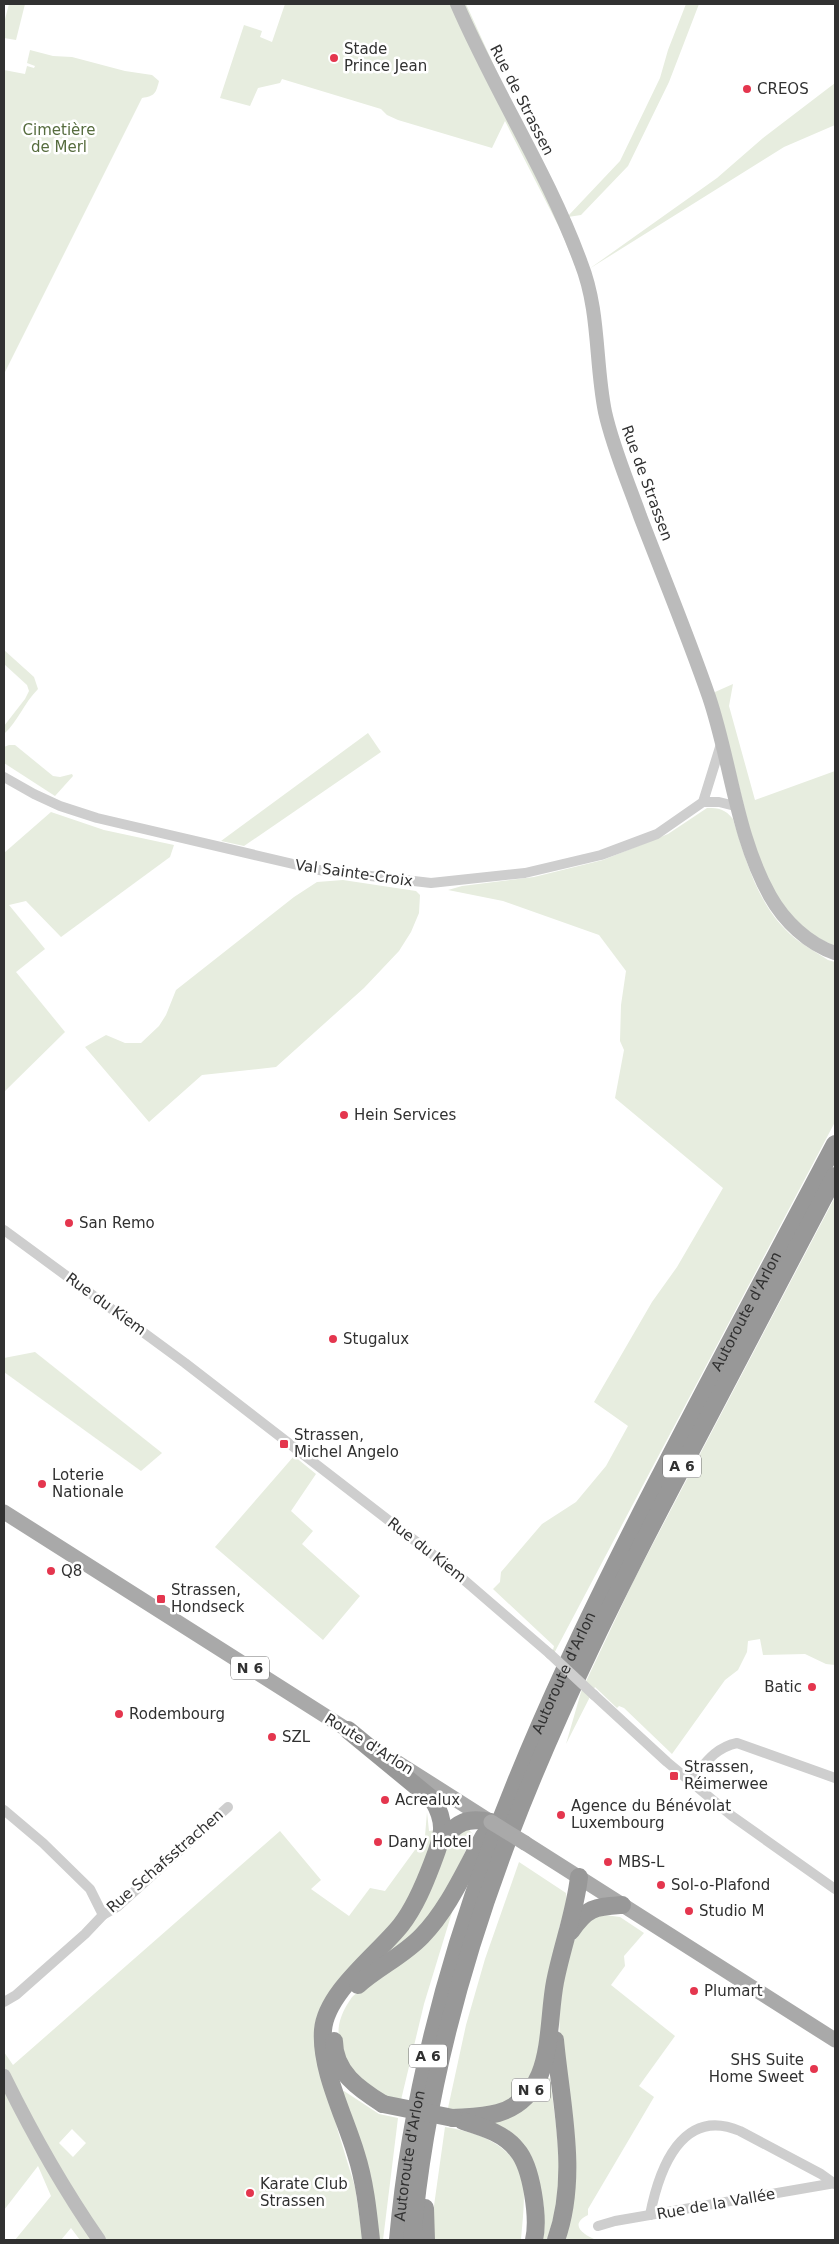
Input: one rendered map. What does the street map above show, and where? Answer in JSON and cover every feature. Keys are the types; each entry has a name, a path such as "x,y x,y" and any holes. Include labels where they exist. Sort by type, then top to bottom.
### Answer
{"highway":[{"name":"Autoroute d'Arlon","path":"398,2240 401,2202 414,2117 443,1991 479,1876 512,1786 552,1695 608,1578 835,1144"},
{"name":"Autoroute d'Arlon","path":"412,2240 431,2103 458,1987 492,1879 538,1760 624,1576 835,1176"},
{"path":"348,1730 433,1800 440,1813 443,1828 441,1840 424,1885 412,1910 387,1942 335,2001 327,2014 323,2030 323,2048 326,2064 357,2156 365,2193 371,2240"},
{"path":"383,2104 354,2084 337,2060 334,2046 336,2017 341,2004 350,1993 388,1962 406,1951 436,1919 452,1896 512,1786"},
{"path":"441,1840 459,1823 481,1818"},
{"name":"N 6","path":"453,2118 498,2113 513,2107 525,2098 535,2085 542,2071 548,2046 560,1959 567,1938 579,1877"},
{"name":"N 6","path":"567,1938 579,1920 589,1910 622,1905"},
{"path":"335,2001 327,2030 328,2048 331,2062 350,2089 367,2099 383,2104 453,2118 483,2127 502,2136 518,2150 529,2176 534,2200 537,2228 534,2240"},
{"name":"N 6","path":"552,2007 558,2077 564,2118 567,2166 565,2202 556,2240"},
{"name":"A 6","path":"423,2151 426,2240"}],"main road":[{"name":"Rue de Strassen","path":"457,4 502,99 546,184 582,265 594,311 603,394 610,432 708,694 750,849 771,898 797,930 810,941 835,953"},
{"name":"Route d'Arlon","path":"4,1512 348,1730 481,1818 525,1843 835,2040"},
{"path":"4,2076 25,2120 75,2206 99,2240"}],"street":[{"path":"722,741 703,802 719,802 739,807"},
{"name":"Val Sainte-Croix","path":"4,776 34,794 60,806 97,818 311,869 427,883 525,873 601,855 657,834 686,816 703,802"},
{"name":"Rue du Kiem","path":"4,1230 186,1363 449,1567 550,1654 690,1781 732,1816 835,1889"},
{"path":"690,1781 714,1754 724,1746 737,1743 835,1778"},
{"name":"Rue Schafsstrachen","path":"4,2002 86,1934 103,1915 117,1907 228,1807"},
{"name":"Rue Schafsstrachen","path":"4,1810 43,1843 90,1889 103,1915"},
{"path":"650,2215 654,2195 677,2144 694,2130 705,2126 729,2126 835,2183"},
{"name":"Rue de la Vallée","path":"598,2226 650,2215 835,2183"}],"green space":[{"path":"9,4 25,4 16,40 4,38 4,23"},
{"path":"285,4 466,4 511,103 568,216 620,161 660,78 668,50 686,4 699,4 669,82 628,166 581,215 568,217 589,269 578,273 561,231 505,121 492,148 398,120 387,115 381,109 282,79 280,83 258,88 250,106 220,98 244,25 262,31 260,37 272,42"},
{"name":"Cimetière de Merl","path":"30,50 53,56 72,57 125,71 152,75 159,81 154,93 142,98 4,374 4,70 25,74 27,66 34,68 35,66 27,63"},
{"path":"835,83 835,125 784,147 589,269 717,178 763,138"},
{"path":"4,650 34,677 38,689 4,734 4,726 29,691 27,685 4,664"},
{"path":"733,684 729,706 755,800 835,771 835,946 808,932 791,917 776,897 761,865 714,697 715,692"},
{"path":"368,733 381,752 244,846 221,841"},
{"path":"15,745 53,776 60,777 72,774 73,776 55,796 4,763 4,747"},
{"path":"707,808 722,810 733,819 754,881 769,909 779,922 799,941 828,960 835,962 835,1122 550,1661 554,1646 493,1589 500,1582 501,1572 542,1524 576,1502 606,1466 628,1426 594,1402 652,1302 677,1267 723,1188 615,1098 624,1050 620,1041 621,1005 626,971 599,935 503,901 448,890 462,886 534,877 603,860 668,834"},
{"path":"51,812 104,830 174,845 170,857 61,937 26,901 9,905 45,949 16,972 65,1032 4,1092 4,853"},
{"path":"343,880 416,891 420,895 419,913 411,932 399,951 364,988 276,1067 202,1075 149,1122 85,1047 106,1035 125,1043 141,1043 159,1026 166,1015 176,990 294,897 317,882"},
{"path":"835,1197 835,1665 826,1664 805,1654 763,1655 760,1639 748,1641 747,1652 738,1670 725,1680 672,1754 624,1708 619,1706 617,1708 595,1687 566,1744 581,1692 634,1580"},
{"path":"35,1352 162,1453 141,1471 4,1372 4,1358"},
{"path":"294,1456 316,1474 291,1511 313,1531 302,1544 360,1596 323,1640 215,1547"},
{"path":"427,1812 429,1831 436,1830 416,1884 395,1921 322,2011 337,2128 355,2187 363,2240 80,2240 71,2228 61,2240 15,2240 51,2196 38,2166 4,2210 4,2052 13,2065 280,1831 321,1880 311,1889 349,1916 370,1888 385,1891 425,1836","holes":["72,2129 86,2143 73,2157 59,2143"]},
{"path":"466,1827 473,1834 453,1877 437,1905 417,1930 392,1951 386,1952 453,1835"},
{"path":"519,1862 566,1893 567,1903 559,1928 561,1930 538,2070 511,2104 470,2112 448,2108 466,2025 485,1959"},
{"path":"453,1909 424,2004 401,2100 367,2089 355,2079 341,2047 338,2031 346,2006 352,1997"},
{"path":"605,1915 620,1917 644,1933 624,1956 625,1966 611,1985 675,2036 639,2086 654,2097 588,2209 588,2215 579,2222 583,2233 596,2240 564,2240 559,2007 567,1962 581,1927 591,1918"},
{"path":"544,2077 550,2078 558,2141 559,2190 547,2240 539,2240 544,2207 535,2166 488,2120"},
{"path":"344,2091 379,2114 398,2118 383,2240 375,2240 341,2093"},
{"path":"445,2127 468,2132 490,2140 500,2146 516,2163 524,2188 521,2240 433,2240 432,2220"}],"place":[{"name":"Stade Prince Jean","path":"334,58"},
{"name":"CREOS","path":"747,89"},
{"name":"Hein Services","path":"344,1115"},
{"name":"San Remo","path":"69,1223"},
{"name":"Stugalux","path":"333,1339"},
{"name":"Strassen, Michel Angelo","path":"284,1444"},
{"name":"Loterie Nationale","path":"42,1484"},
{"name":"Q8","path":"51,1571"},
{"name":"Strassen, Hondseck","path":"161,1599"},
{"name":"Batic","path":"812,1687"},
{"name":"Rodembourg","path":"119,1714"},
{"name":"SZL","path":"272,1737"},
{"name":"Strassen, Réimerwee","path":"674,1776"},
{"name":"Acrealux","path":"385,1800"},
{"name":"Agence du Bénévolat Luxembourg","path":"561,1815"},
{"name":"Dany Hotel","path":"378,1842"},
{"name":"MBS-L","path":"608,1862"},
{"name":"Sol-o-Plafond","path":"661,1885"},
{"name":"Studio M","path":"689,1911"},
{"name":"Plumart","path":"694,1991"},
{"name":"SHS Suite Home Sweet","path":"814,2069"},
{"name":"Karate Club Strassen","path":"250,2193"}]}
